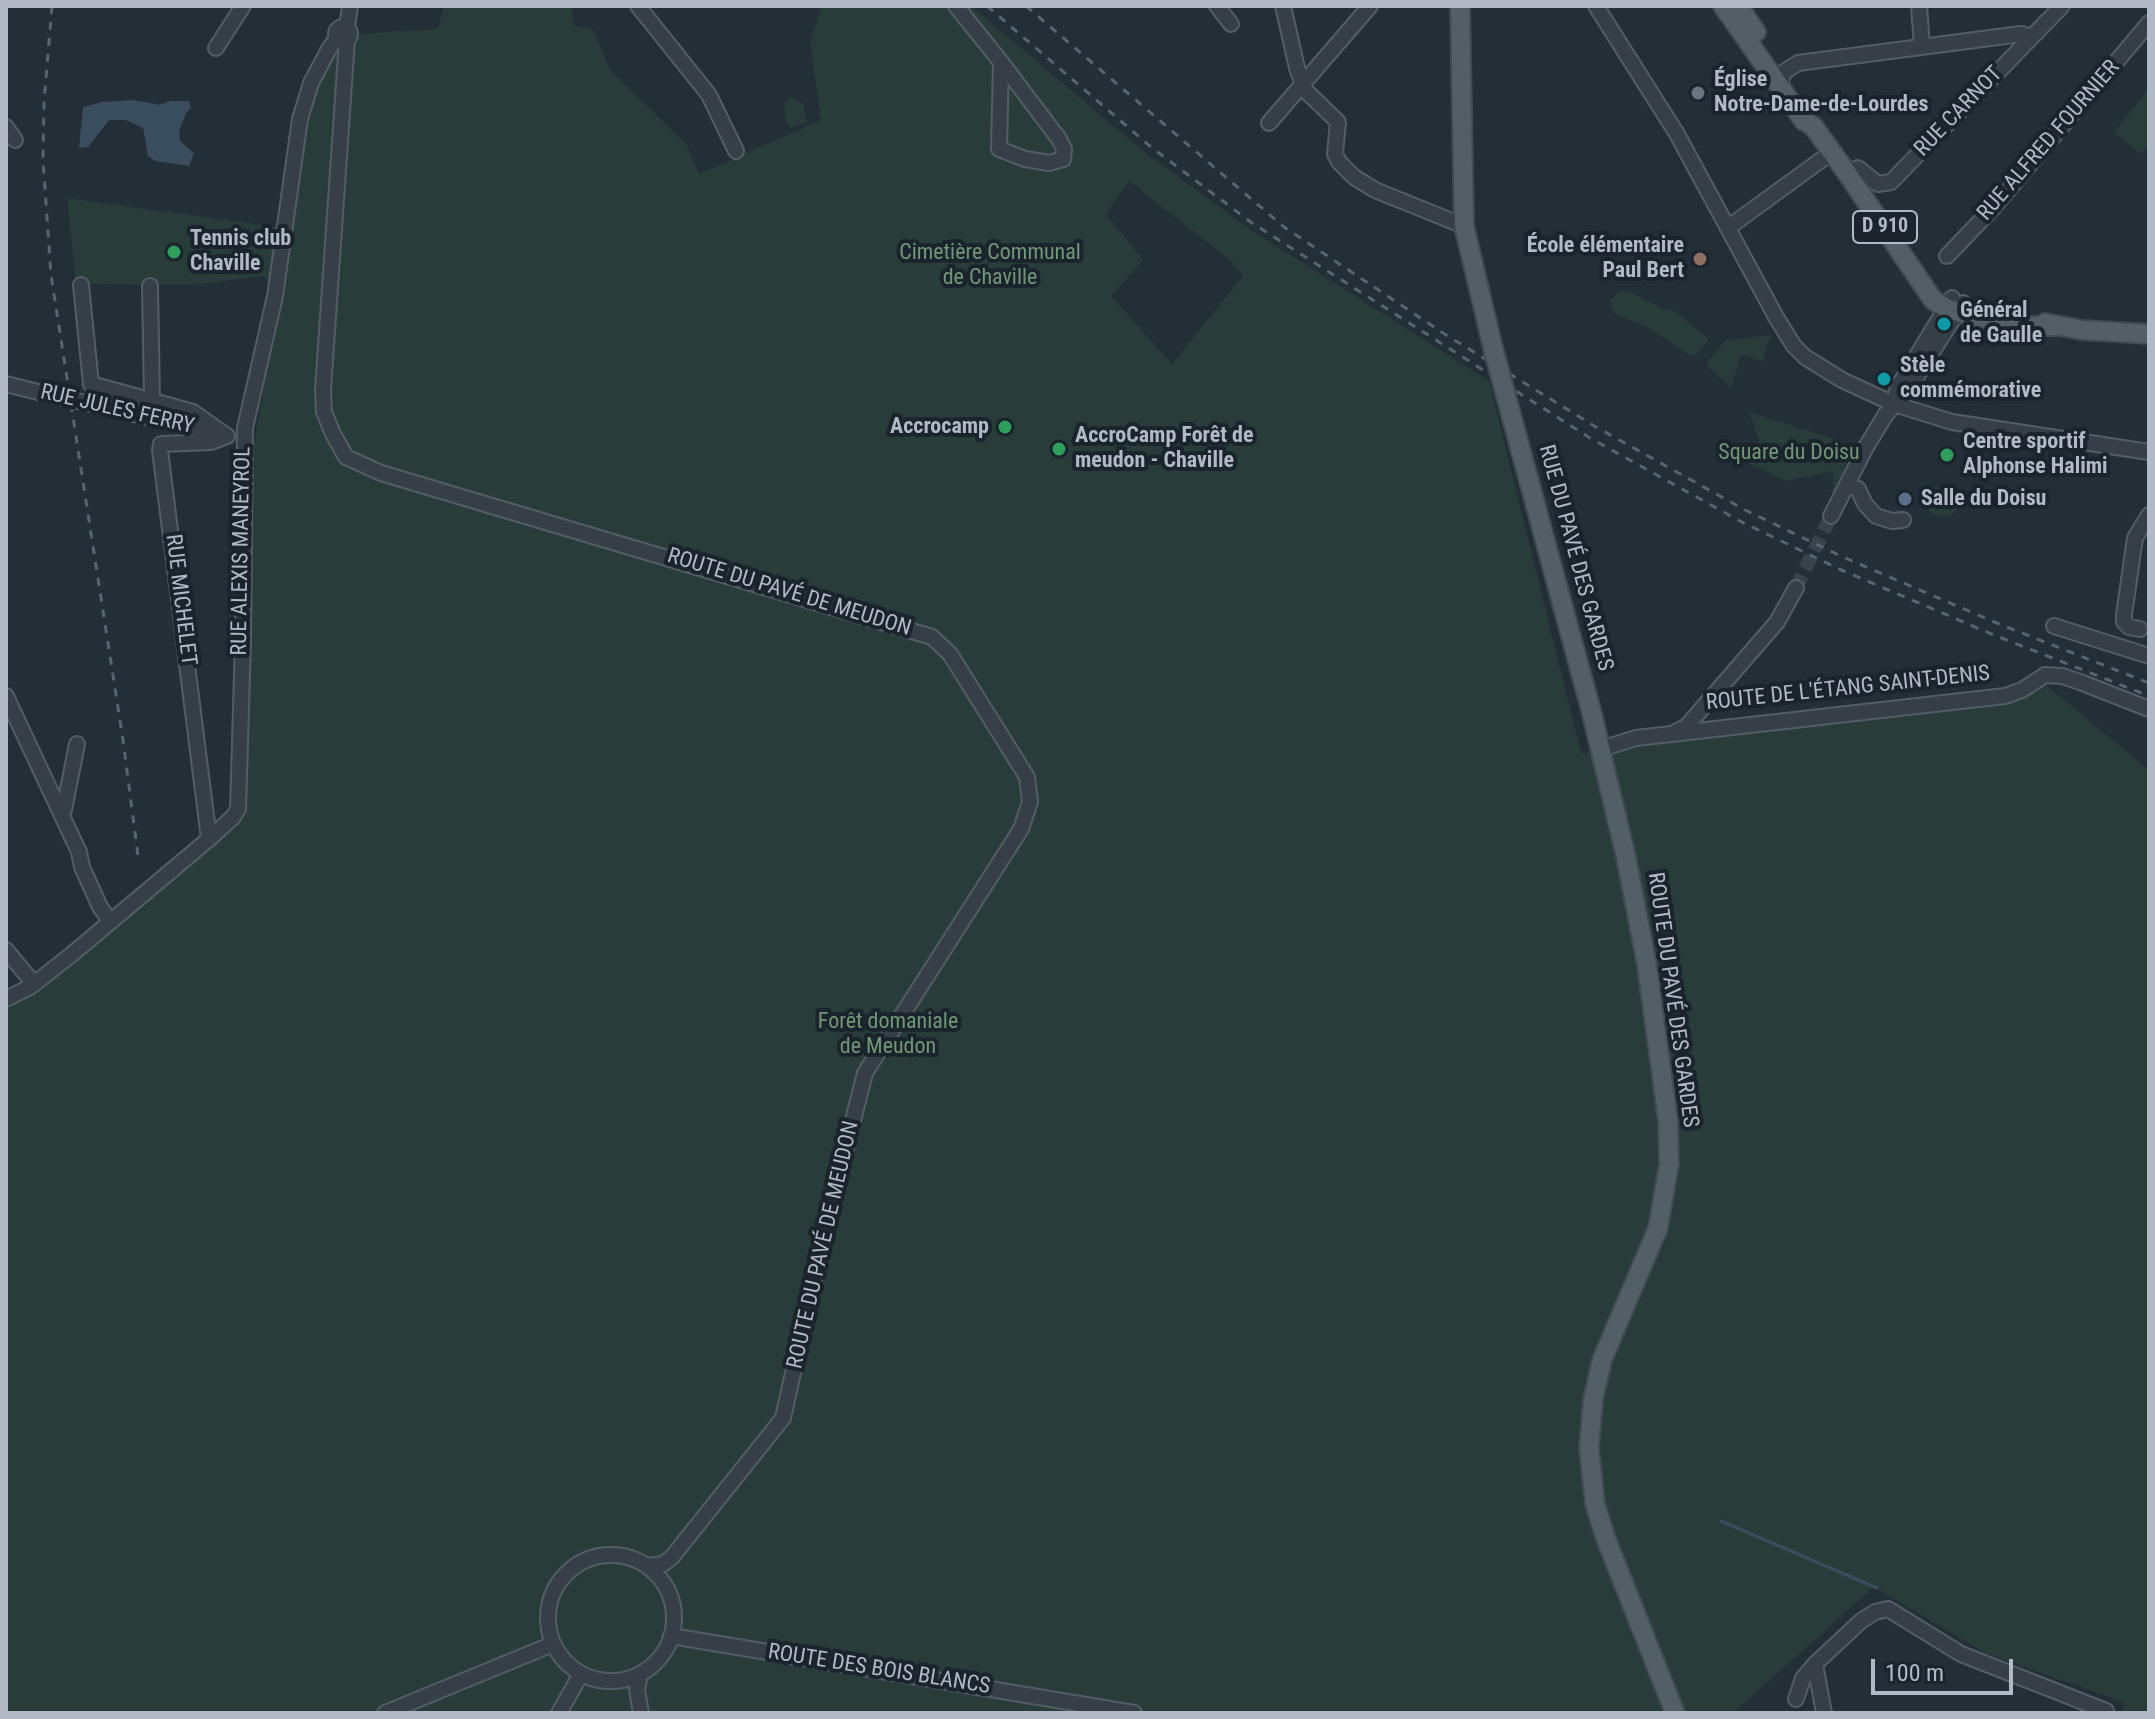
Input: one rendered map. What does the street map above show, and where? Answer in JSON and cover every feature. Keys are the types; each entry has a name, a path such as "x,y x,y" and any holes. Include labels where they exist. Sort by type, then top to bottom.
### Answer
{"main road":[{"name":"RUE DU PAVÉ DES GARDES","path":"1460,6 1464,226 1506,396 1512,447 1593,742"},
{"name":"D 910","path":"1723,6 1782,78"},
{"name":"D 910","path":"1738,6 1804,121 1813,126 1832,152 1929,295 1955,305"},
{"path":"1955,305 2149,345"},
{"path":"2082,330 2149,334"},
{"name":"ROUTE DU PAVÉ DES GARDES","path":"1593,742 1628,912 1660,1151 1655,1198 1648,1221 1600,1337 1584,1394 1580,1462 1584,1494 1597,1544 1662,1713"},
{"name":"ROUTE DU PAVÉ DES GARDES","path":"1593,742 1647,966 1668,1121 1669,1164 1658,1228 1602,1360 1593,1400 1589,1448 1595,1504 1606,1539 1675,1713"}],"street":[{"path":"216,48 243,6"},
{"name":"ROUTE DU PAVÉ DE MEUDON","path":"350,6 344,35 323,389 324,412 346,457 381,473 932,637 950,654 1027,777 1030,802 1021,829 865,1073 783,1418 672,1557 663,1564 648,1566"},
{"path":"638,6 709,95 736,151"},
{"path":"956,6 1001,62 1059,139 1064,149 1063,159 1049,163 1025,159 999,149 1001,62"},
{"path":"1217,6 1231,24"},
{"path":"1283,6 1302,85 1335,118 1339,127 1335,154 1354,177 1388,196 1464,226"},
{"path":"1269,123 1370,6"},
{"path":"1596,6 1677,134 1794,346 1818,366 1894,404 1952,422 2149,452"},
{"path":"1919,6 1922,47"},
{"name":"RUE CARNOT","path":"1847,173 1858,168 1878,184 1891,182 2062,6"},
{"name":"RUE ALFRED FOURNIER","path":"1947,256 1994,207 2149,23"},
{"path":"1782,78 1798,63 2021,34 2032,37"},
{"name":"RUE ALEXIS MANEYROL","path":"6,999 34,984 209,839 238,809 245,539 244,438 275,296 300,119 311,83 329,49 344,35"},
{"path":"1729,227 1832,152"},
{"path":"81,285 91,384 193,412 227,436"},
{"path":"150,286 152,400"},
{"path":"1831,516 1866,447 1894,404 1898,387 1955,305"},
{"name":"RUE JULES FERRY","path":"6,384 227,436"},
{"name":"RUE MICHELET","path":"209,839 160,450 161,444 211,442 227,436 244,438"},
{"path":"1847,485 1858,489 1865,504 1876,516 1892,521 1903,520"},
{"path":"2140,629 2129,627 2124,622 2124,615 2135,538 2149,515"},
{"path":"1673,733 1686,727 1777,622 1796,588"},
{"path":"2054,626 2149,656"},
{"name":"ROUTE DE L'ÉTANG SAINT-DENIS","path":"1593,742 2005,696 2022,690 2045,675 2062,676 2149,709"},
{"path":"6,696 79,852 82,867 110,921"},
{"path":"61,812 64,810 77,744"},
{"path":"6,950 34,984"},
{"path":"604,1554 622,1555 648,1566 658,1576 671,1601 674,1618 671,1636 659,1658 640,1674 618,1681 581,1674 568,1664 553,1644 547,1621 551,1596 567,1572 578,1563 604,1554"},
{"path":"1796,1699 1803,1678 1815,1664 1861,1621 1875,1612 1888,1609 1961,1654 2106,1713"},
{"name":"ROUTE DES BOIS BLANCS","path":"671,1636 1134,1713"},
{"path":"385,1713 553,1644"},
{"path":"1815,1664 1824,1713"},
{"path":"559,1713 581,1674"},
{"path":"640,1674 637,1690 640,1709"},
{"path":"618,1681 640,1709"}],"green space":[{"name":"Forêt domaniale de Meudon","path":"444,6 572,6 573,25 593,30 611,71 686,144 699,174 821,120 810,42 822,6 971,6 1146,153 1248,228 1489,381 1581,753 1719,731 2020,700 2046,685 2149,770 2149,1713 2123,1713 2123,1702 1985,1653 1874,1587 1733,1713 6,1713 6,1010 44,987 243,818 253,448 285,269 306,111 333,54 356,34 438,29","holes":["1129,181 1231,261 1243,276 1172,364 1111,296 1143,260 1106,214"]},
{"path":"2149,88 2149,144 2141,154 2114,132"},
{"path":"790,95 804,104 806,122 791,128 786,123 784,104"},
{"name":"Tennis club Chaville","path":"67,198 277,227 271,281 262,276 193,285 76,284"},
{"path":"1621,290 1676,312 1709,339 1699,353 1691,356 1647,327 1615,314 1610,300"},
{"path":"1772,335 1763,361 1741,355 1731,388 1708,367 1708,361 1726,340"},
{"name":"Square du Doisu","path":"1749,412 1853,445 1832,503 1833,471 1786,481 1748,463 1759,441"},
{"path":"1922,483 1954,493 1959,505 1952,516 1932,515 1918,496"}],"water":[{"path":"134,100 160,105 170,101 189,101 191,108 179,132 180,141 194,153 189,166 155,161 148,156 143,128 126,120 109,120 88,147 79,148 83,107"}],"waterway":[{"path":"1721,1521 1877,1588"}],"tunnel":[{"path":"1796,588 1831,516"}],"railway":[{"path":"52,6 43,160 51,275 138,856"},
{"path":"987,6 1151,147 1252,223 1590,438 1740,521 1839,569 2149,696"},
{"path":"1026,6 1284,227 1443,333 1596,427 1745,510 1843,557 1999,624 2149,683"}],"place":[{"name":"Église Notre-Dame-de-Lourdes","path":"1698,93"},
{"name":"Tennis club Chaville","path":"174,252"},
{"name":"École élémentaire Paul Bert","path":"1700,259"},
{"name":"Général de Gaulle","path":"1944,324"},
{"name":"Stèle commémorative","path":"1884,379"},
{"name":"Accrocamp","path":"1005,427"},
{"name":"AccroCamp Forêt de meudon - Chaville","path":"1059,449"},
{"name":"Centre sportif Alphonse Halimi","path":"1947,455"},
{"name":"Salle du Doisu","path":"1905,499"}],"park label":[{"name":"Cimetière Communal de Chaville","path":"990,266"}]}
